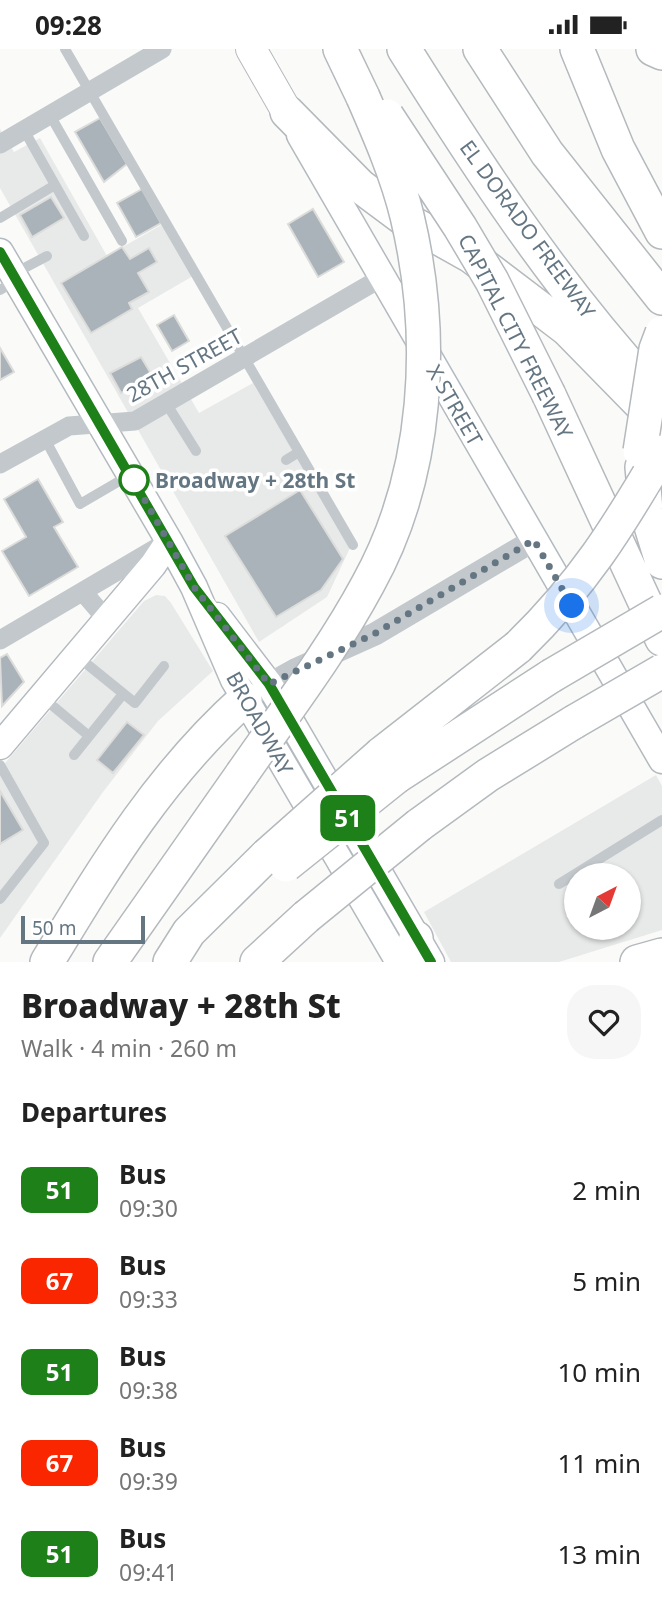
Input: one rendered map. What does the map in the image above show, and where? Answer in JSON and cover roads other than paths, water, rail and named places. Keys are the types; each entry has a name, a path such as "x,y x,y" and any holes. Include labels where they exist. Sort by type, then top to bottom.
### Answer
{"highway":[{"name":"CAPITAL CITY FREEWAY","path":"342,49 367,94 467,238 549,395 662,639"},
{"name":"EL DORADO FREEWAY","path":"404,49 462,141 550,265 662,401"},
{"path":"480,49 547,153 662,298"},
{"path":"577,49 618,149 662,233"},
{"path":"653,49 662,54"},
{"path":"110,962 328,650 370,582 400,508 418,430 423,350 418,285 407,217 367,94"},
{"path":"288,112 369,193 403,219 471,256 567,330 662,426"},
{"path":"662,333 656,349 646,510 662,562"},
{"path":"170,962 189,932 388,765 558,608 591,568 651,451"},
{"path":"388,765 551,676 662,611"},
{"path":"257,962 306,917 419,825 488,775 662,671"},
{"path":"47,962 119,844 212,728 257,691"},
{"path":"184,962 274,862"},
{"path":"638,962 662,955"}],"main road":[{"name":"X STREET","path":"251,49 662,760"},
{"name":"BROADWAY","path":"7,274 101,424 194,587 414,956"},
{"path":"0,746 107,620 169,541"}],"street":[{"path":"0,144 162,49"},
{"name":"28TH STREET","path":"0,464 69,426 135,421 381,278"},
{"path":"257,691 374,634 534,540"},
{"path":"0,640 169,541"},
{"path":"83,591 107,620"}],"lane":[{"path":"65,49 244,358 270,408 353,545"},
{"path":"51,115 122,241"},
{"path":"24,130 84,236"},
{"path":"0,218 55,185"},
{"path":"7,274 47,257"},
{"path":"166,403 196,451"},
{"path":"45,439 80,504 130,474"},
{"path":"286,460 299,452"},
{"path":"76,656 135,703 164,666"},
{"path":"74,755 123,694"},
{"path":"42,697 89,736"},
{"path":"0,765 44,843 0,899"},
{"path":"559,884 662,820"}],"place":[{"name":"Broadway + 28th St","path":"134,480"}]}
